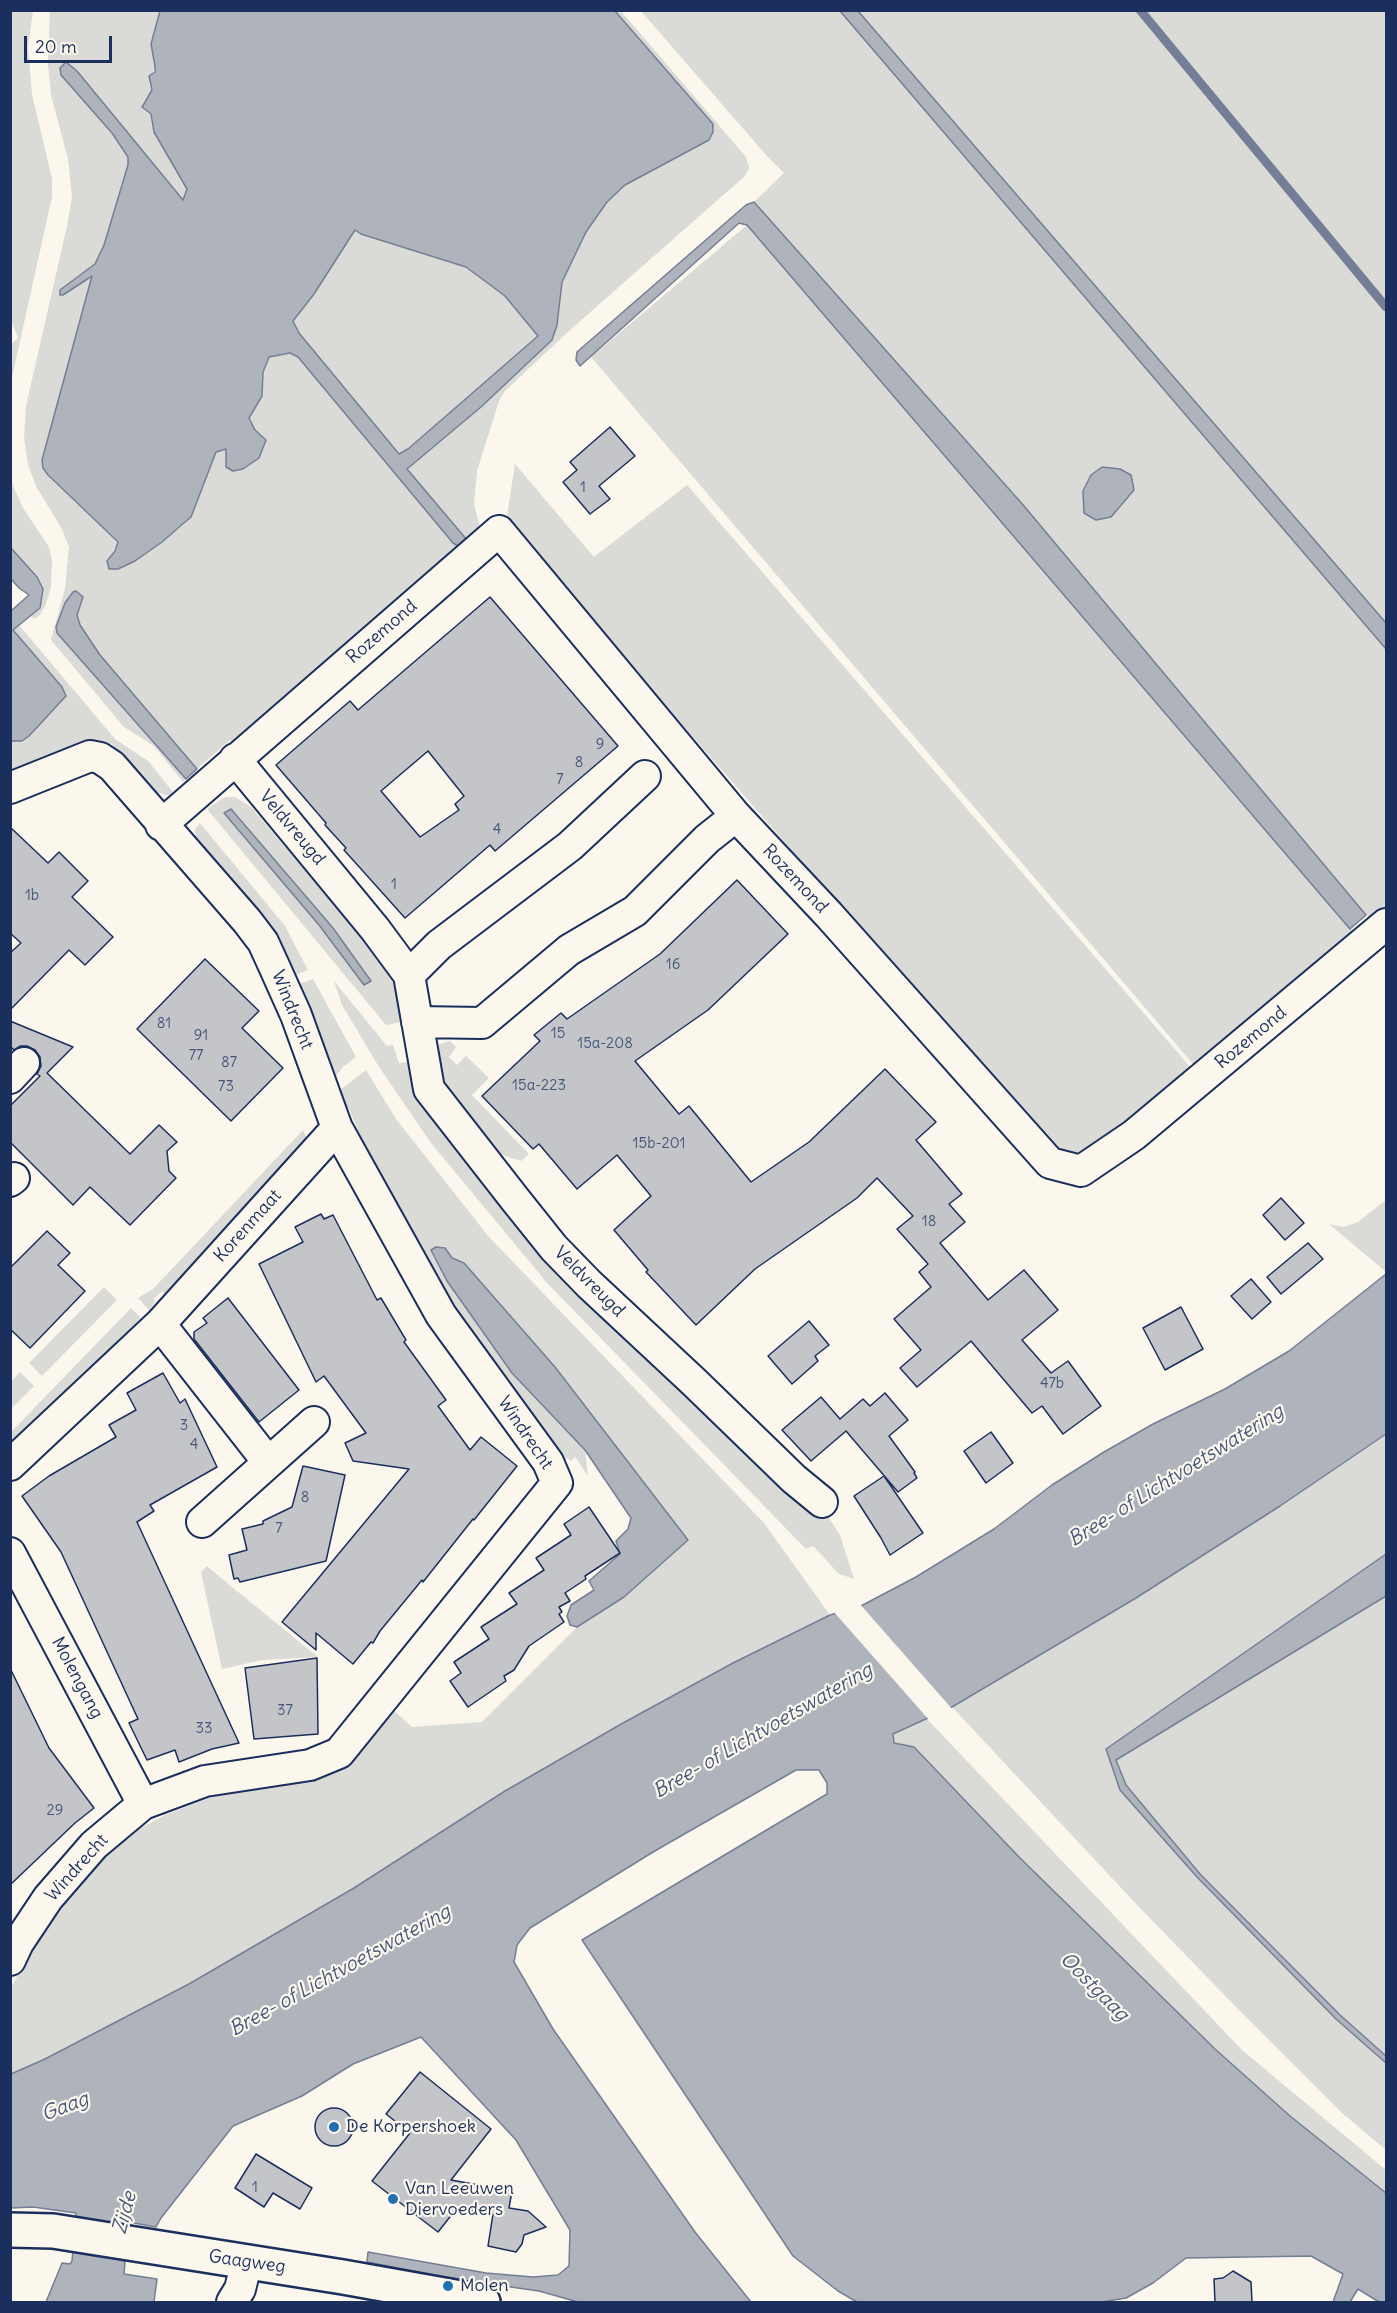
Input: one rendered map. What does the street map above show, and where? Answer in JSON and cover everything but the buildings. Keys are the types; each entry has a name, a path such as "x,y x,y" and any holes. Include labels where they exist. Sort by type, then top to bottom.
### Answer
{"main road":[{"name":"Gaagweg","path":"10,2230 53,2231 194,2255 247,2261 483,2302"}],"street":[{"name":"Rozemond","path":"235,759 499,531 736,816 829,915 1050,1163 1081,1171 1134,1135 1386,924"},
{"name":"Windrecht","path":"10,788 90,756 100,758 112,766 263,942 296,1016 337,1128 441,1315 548,1462 557,1483 339,1753 310,1765 205,1781 143,1804 94,1845 48,1898 18,1942 10,1960"},
{"path":"161,825 235,759"},
{"name":"Veldvreugd","path":"235,759 375,929 409,975 429,1089 554,1248 794,1479 822,1502"},
{"path":"409,975 439,945 570,846 645,776"},
{"path":"417,1022 482,1023 569,950 635,911 707,839 736,816"},
{"name":"Korenmaat","path":"10,1465 160,1324 337,1128"},
{"path":"160,1324 268,1462"},
{"path":"202,1522 314,1422"},
{"name":"Molengang","path":"10,1552 143,1804"},
{"path":"232,2302 240,2289 247,2261"}],"shaded area":[{"path":"11,11 33,11 28,47 32,94 52,179 52,197 11,382 11,344 18,338 12,323 10,324"},
{"path":"50,11 160,11 151,44 155,66 149,84 152,90 142,104 151,114 154,132 187,189 183,200 77,71 66,62 61,75 112,133 128,157 128,165 104,245 95,264 60,290 63,295 92,276 43,468 48,476 118,543 108,561 109,568 135,561 184,525 191,517 216,452 266,440 255,430 249,418 262,396 263,372 267,360 269,357 290,353 298,357 458,546 407,469 481,407 552,340 557,325 562,282 586,232 607,202 625,185 709,140 713,124 615,11 621,11 746,157 749,168 745,176 570,330 505,391 499,401 477,471 474,504 480,528 236,745 230,740 197,769 100,655 80,625 77,615 82,602 65,603 56,627 57,633 186,779 183,782 154,746 124,727 51,640 65,589 69,547 62,529 37,488 28,465 24,437 26,406 72,197 68,159 51,95 48,65"},
{"path":"641,11 1386,11 1386,914 1375,925 1024,506 754,202 784,173"},
{"path":"747,225 1354,933 1198,1070 591,357"},
{"path":"355,230 361,234 466,267 505,296 538,336 408,449 399,454 299,333 293,320 314,294"},
{"path":"515,464 594,557 687,485 1192,1069 1096,1149 1073,1153 1050,1146 506,523"},
{"path":"10,479 23,508 49,547 52,560 51,587 46,604 40,615 34,619 30,616 40,608 36,577 11,548"},
{"path":"19,625 115,739 148,761 173,792 169,796 150,790 112,744 98,740 11,776 11,741 22,741 62,687 13,630"},
{"path":"225,797 235,797 251,807 385,964 396,990 402,1022 386,1025 207,809","holes":["231,809 333,928 371,981 364,984 319,925 224,814"]},
{"path":"200,823 285,926 308,970 291,977 197,846 195,829"},
{"path":"313,979 356,1057 343,1067 331,1083 327,1074 331,1061 305,993 294,986"},
{"path":"334,981 387,1046 393,1045 399,1063 409,1062 421,1100 822,1507 840,1535 854,1579 839,1574 813,1546 806,1549 548,1284 431,1143 379,1067 342,1005"},
{"path":"450,1041 456,1047 449,1057 457,1065 466,1056 489,1078 472,1095 529,1154 521,1161 499,1154 443,1086 435,1051 440,1044"},
{"path":"366,1070 396,1119 489,1237 764,1523 830,1615 733,1663 623,1723 505,1791 354,1888 189,1984 11,2074 11,1988 37,1937 69,1886 125,1835 128,1839 139,1829 165,1815 220,1794 282,1778 326,1776 345,1764 392,1709 412,1727 482,1722 577,1627 624,1597 688,1540 464,1263 452,1258 445,1248 431,1251 447,1281 512,1373 585,1450 588,1476 575,1457 571,1461 567,1458 561,1462 454,1318 362,1141 349,1108 339,1104 334,1092"},
{"path":"303,1130 308,1141 171,1299 162,1292 154,1298 155,1302 149,1310 138,1298 153,1289"},
{"path":"1386,1200 1386,1272 1329,1224 1344,1227 1358,1222"},
{"path":"104,1287 117,1300 42,1376 29,1363"},
{"path":"131,1308 141,1318 127,1332 132,1338 11,1451 11,1432"},
{"path":"20,1372 34,1386 11,1409 11,1382"},
{"path":"1386,1434 1386,2150 1342,2113 1239,2010 952,1707 1136,1598 1280,1506"},
{"path":"207,1566 318,1657 262,1660 222,1669 201,1572"},
{"path":"927,1719 1242,2050 1386,2170 1386,2193 1290,2116 1215,2049 1020,1858 915,1747 894,1743 893,1733"}],"water":[{"path":"160,11 615,11 713,124 713,132 709,140 625,185 607,202 586,232 562,282 557,325 552,340 481,407 407,469 467,540 464,545 458,546 453,543 298,357 290,353 269,357 263,372 262,396 249,418 255,430 266,440 259,458 243,469 233,471 226,467 226,449 216,452 191,517 162,542 135,561 118,569 109,569 107,561 115,551 118,542 43,468 42,460 92,276 63,295 60,295 60,290 95,264 104,245 128,165 128,157 112,133 61,75 60,68 66,62 77,71 183,200 187,189 154,132 151,114 142,107 152,90 149,76 155,72 151,44","holes":["355,230 361,234 466,267 505,296 538,336 408,449 399,454 299,333 293,321 314,294"]},
{"path":"840,11 858,11 1386,623 1386,649"},
{"path":"754,202 1024,506 1366,915 1350,929 747,225 739,223 580,366 576,360 577,352 746,205"},
{"path":"1102,467 1120,469 1131,475 1134,490 1111,517 1096,520 1084,513 1083,491 1091,475"},
{"path":"11,548 37,577 43,589 40,608 13,630 62,687 66,696 22,741 11,741 11,611 29,595 11,579"},
{"path":"76,591 83,597 77,615 80,625 100,655 197,769 186,779 57,633 56,627 65,603"},
{"path":"231,809 333,928 371,981 364,985 319,925 224,813"},
{"path":"436,1247 445,1248 452,1258 464,1263 555,1367 688,1540 624,1597 577,1627 570,1625 567,1616 571,1605 594,1590 589,1581 620,1554 616,1541 628,1529 631,1518 585,1450 512,1373 447,1281 431,1250"},
{"path":"1386,1274 1386,1434 1280,1506 1136,1598 952,1707 893,1734 894,1743 914,1747 1020,1858 1215,2049 1290,2116 1386,2193 1386,2302 1379,2302 1358,2289 1350,2302 1333,2302 1343,2274 1311,2256 1186,2258 1153,2283 1126,2298 1102,2302 857,2302 838,2291 793,2256 582,1940 827,1794 827,1783 819,1770 796,1770 653,1852 530,1928 517,1945 514,1962 553,2029 695,2232 751,2302 578,2302 539,2291 454,2279 367,2262 368,2252 486,2273 533,2277 558,2275 569,2266 570,2230 516,2140 421,2037 353,2064 302,2096 233,2126 156,2227 128,2222 124,2274 157,2279 154,2302 46,2302 62,2263 70,2264 72,2261 76,2213 33,2207 11,2208 11,2074 45,2059 189,1984 354,1888 505,1791 623,1723 733,1663 830,1615 859,1607 916,1577 994,1529 1052,1485 1104,1452 1153,1424 1225,1389 1289,1351"},
{"path":"1386,1554 1386,1596 1116,1760 1126,1785 1200,1874 1340,2015 1386,2056 1386,2063 1336,2019 1197,1877 1120,1790 1106,1749"}],"pier":[{"path":"859,1603 953,1710 930,1721 833,1611"}],"waterway":[{"path":"1140,10 1386,307"}],"place":[{"name":"De Korpershoek","path":"334,2127"},
{"name":"Van Leeuwen Diervoeders","path":"393,2199"},
{"name":"Molen","path":"448,2286"}],"water label":[{"name":"Bree- of Lichtvoetswatering","path":"1176,1476"},
{"name":"Bree- of Lichtvoetswatering","path":"763,1731"},
{"name":"Bree- of Lichtvoetswatering","path":"340,1971"},
{"name":"Oostgaag","path":"1094,1987"},
{"name":"Gaag","path":"65,2107"},
{"name":"Zijde","path":"125,2213"}]}
